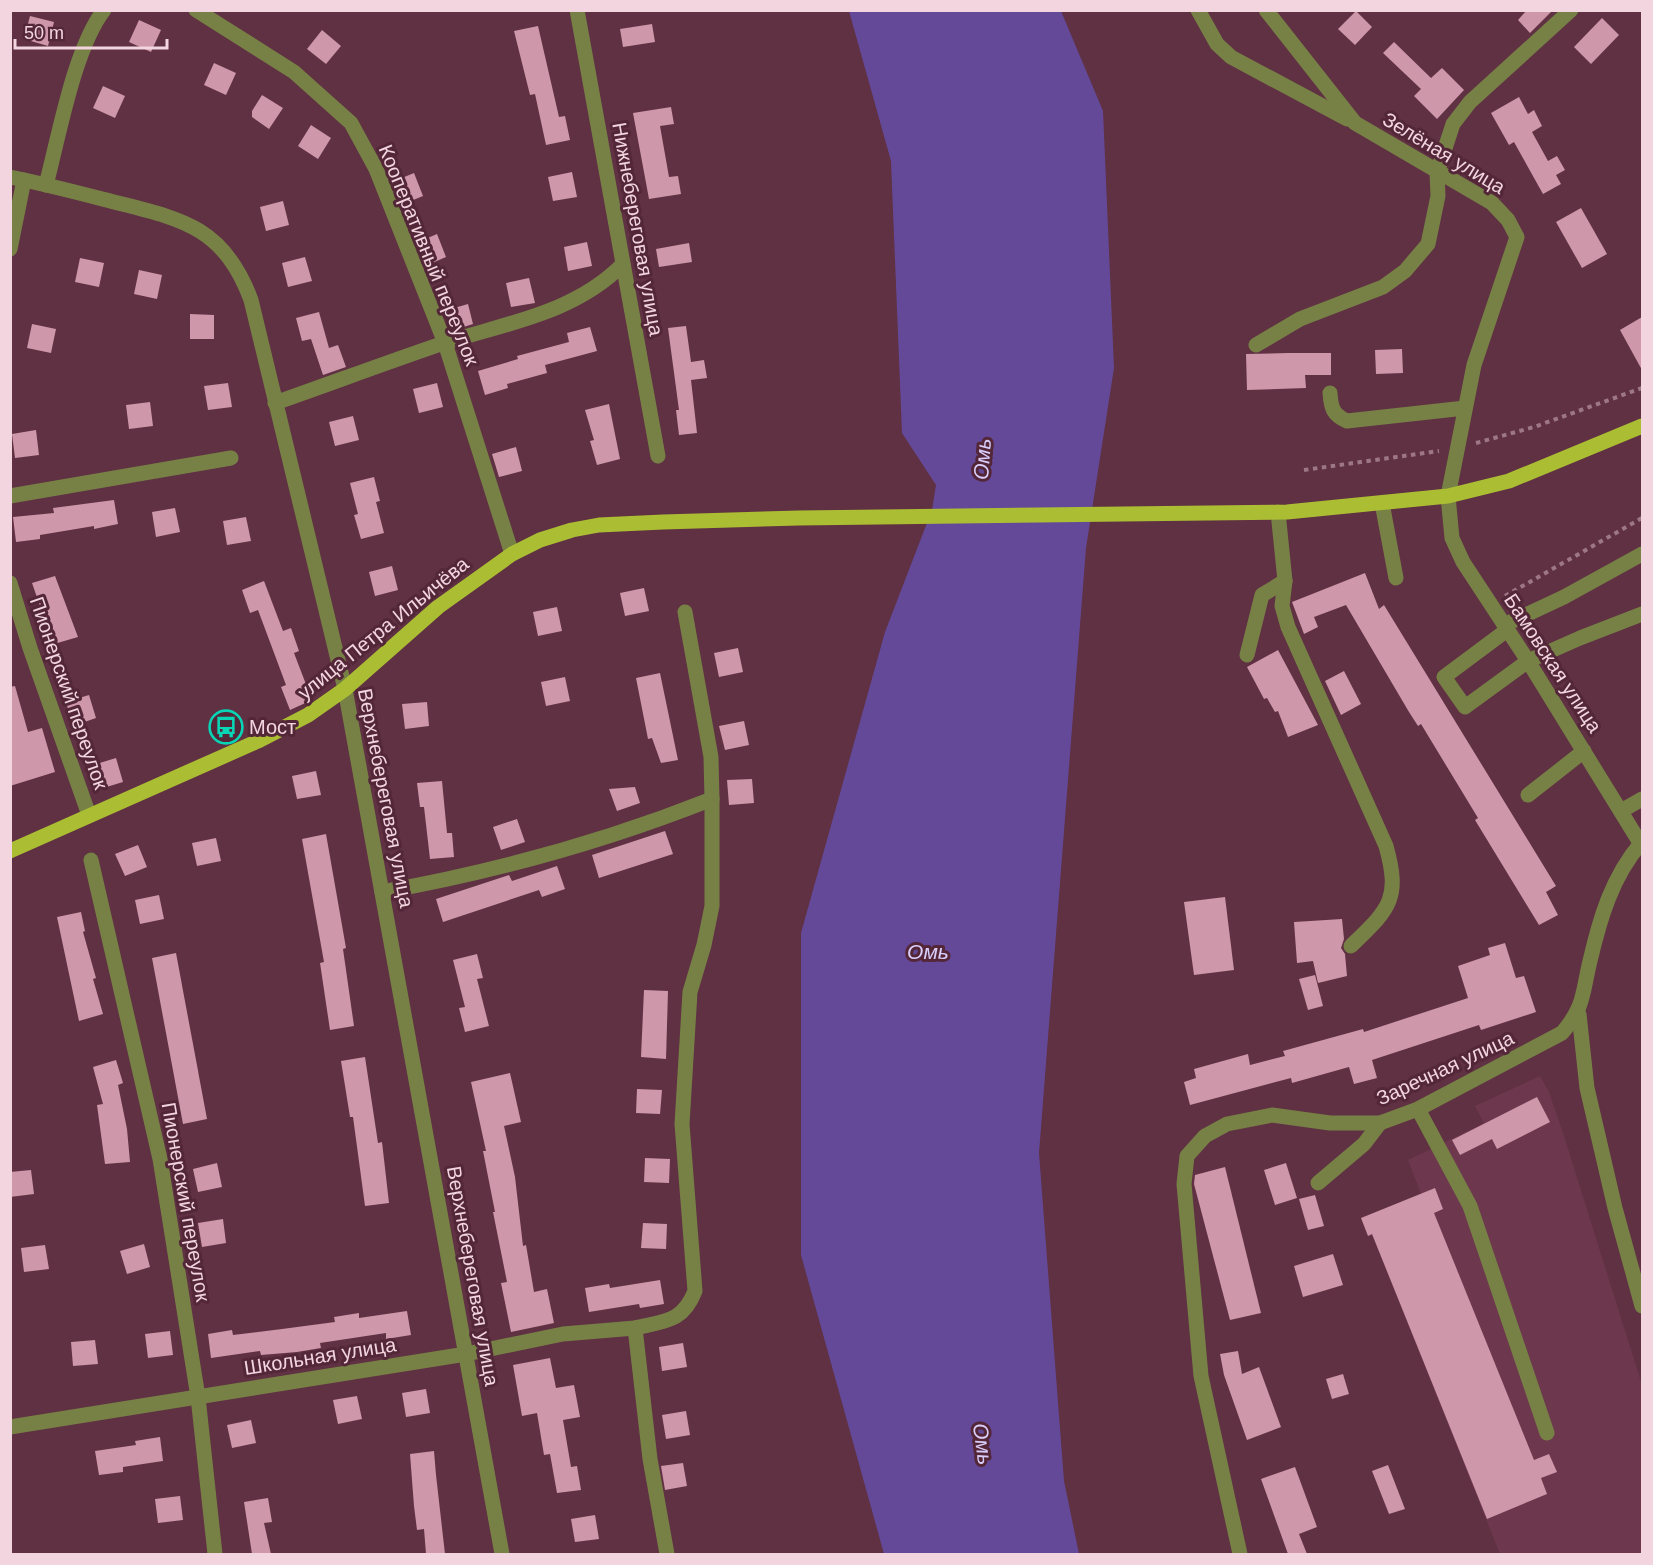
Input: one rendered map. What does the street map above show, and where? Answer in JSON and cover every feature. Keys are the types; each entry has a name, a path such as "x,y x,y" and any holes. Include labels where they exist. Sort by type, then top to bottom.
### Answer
{"main road":[{"name":"улица Петра Ильичёва","path":"10,850 258,741 308,715 345,689 438,607 512,554 540,540 598,525 800,518 1278,512 1382,503 1448,496 1509,481 1642,426"}],"street":[{"path":"46,185 75,76 97,19 104,10"},
{"name":"Кооперативный переулок","path":"196,10 294,72 351,123 376,169 445,343 512,554"},
{"name":"Нижнебереговая улица","path":"577,10 658,456"},
{"path":"1198,10 1217,44 1231,57 1355,123"},
{"name":"Зелёная улица","path":"1266,10 1355,123 1492,204 1508,220 1517,237 1473,365 1448,496"},
{"path":"1256,345 1300,319 1383,287 1405,271 1428,244 1438,196 1437,173 1453,124 1470,102 1571,10"},
{"path":"10,249 17,178"},
{"name":"Верхнебереговая улица","path":"17,178 177,218 214,241 231,259 243,278 251,300 345,689 501,1554"},
{"path":"275,403 445,343 558,308 590,292 623,264"},
{"path":"1330,393 1331,408 1336,417 1347,421 1465,408"},
{"path":"10,496 231,458"},
{"name":"Бамовская улица","path":"1448,496 1452,538 1463,562 1528,661 1642,844"},
{"path":"1382,503 1396,578"},
{"path":"1278,512 1285,581 1282,606 1288,627 1386,846 1394,877 1391,899 1375,923 1351,946"},
{"path":"1642,554 1505,627 1444,677 1465,707 1528,661 1642,614"},
{"path":"1247,655 1262,595 1285,581"},
{"name":"Пионерский переулок","path":"10,583 30,648 89,815"},
{"path":"667,1554 650,1459 635,1328 675,1319 689,1306 695,1291 682,1124 690,992 704,945 712,906 712,799 707,735 685,612"},
{"path":"1528,795 1584,751"},
{"path":"382,892 439,882 638,828 712,799"},
{"path":"1621,811 1642,799"},
{"path":"1642,844 1625,861 1611,886 1590,959 1579,1014 1587,1088 1615,1208 1642,1306"},
{"name":"Пионерский переулок","path":"91,860 160,1159 198,1397 215,1554"},
{"name":"Заречная улица","path":"1240,1554 1201,1376 1184,1184 1186,1156 1205,1136 1227,1124 1272,1116 1330,1123 1380,1123 1418,1108 1537,1048 1562,1033 1579,1014"},
{"path":"1418,1108 1470,1206 1547,1433"},
{"path":"1318,1183 1364,1144 1380,1123"},
{"name":"Школьная улица","path":"10,1427 466,1354 563,1334 635,1328"}],"path":[{"path":"1490,604 1642,518"}],"shaded area":[{"path":"1540,1076 1549,1092 1564,1136 1642,1385 1642,1554 1500,1554 1372,1235 1368,1236 1421,1194 1408,1160 1484,1123 1475,1106"}],"water":[{"name":"Омь","path":"849,11 1061,11 1103,111 1114,368 1086,548 1039,1153 1064,1481 1079,1554 884,1554 801,1255 801,933 885,632 932,510 936,485 902,433 891,161"}],"building":[{"path":"1527,10 1553,10 1530,33 1518,20"},
{"path":"1356,11 1372,27 1355,45 1338,29"},
{"path":"30,16 54,22 48,46 24,39"},
{"path":"1602,18 1619,35 1591,64 1574,47"},
{"path":"139,20 161,30 151,52 129,42"},
{"path":"652,24 655,42 623,47 620,29"},
{"path":"538,26 559,117 565,116 570,140 546,145 535,94 530,95 514,31"},
{"path":"322,30 341,46 326,64 307,49"},
{"path":"1394,42 1431,78 1442,68 1464,90 1437,119 1414,96 1421,89 1383,53"},
{"path":"214,63 236,73 226,95 204,85"},
{"path":"103,86 125,96 115,118 93,108"},
{"path":"262,95 283,108 269,129 252,117 252,111"},
{"path":"1519,97 1528,114 1534,110 1542,126 1532,132 1548,161 1557,156 1565,170 1556,175 1561,184 1543,194 1514,142 1509,145 1491,113"},
{"path":"671,107 674,124 660,126 669,177 678,176 681,194 649,199 633,113"},
{"path":"311,125 331,138 318,159 298,146"},
{"path":"572,172 577,197 553,201 548,177"},
{"path":"414,173 423,196 401,205 392,182"},
{"path":"283,201 289,225 266,231 260,207"},
{"path":"1581,208 1607,254 1582,268 1556,222"},
{"path":"437,234 446,257 425,266 416,243"},
{"path":"587,242 592,266 568,271 564,247"},
{"path":"689,243 692,262 659,267 656,249"},
{"path":"305,257 312,281 288,287 282,263"},
{"path":"80,258 104,263 99,287 75,282"},
{"path":"139,270 162,275 157,299 134,294"},
{"path":"529,278 535,303 511,307 506,283"},
{"path":"468,304 473,324 451,331 444,311"},
{"path":"319,312 329,348 338,345 346,367 323,375 311,339 302,341 296,318"},
{"path":"190,314 214,315 214,339 190,339"},
{"path":"1642,317 1642,370 1620,330"},
{"path":"32,324 56,329 51,353 27,348"},
{"path":"686,326 691,362 704,360 707,378 691,380 697,433 679,435 676,410 679,410 668,328"},
{"path":"590,327 597,351 545,365 547,373 507,384 508,388 485,395 478,371 518,359 517,356 569,342 567,333"},
{"path":"1402,349 1403,373 1376,374 1375,350"},
{"path":"1331,353 1331,375 1305,375 1306,388 1247,390 1246,354"},
{"path":"228,383 232,407 208,410 204,386"},
{"path":"437,383 443,407 419,413 413,389"},
{"path":"150,402 153,426 129,429 126,405"},
{"path":"609,404 620,459 597,465 590,441 594,440 585,410"},
{"path":"353,416 359,440 335,446 329,422"},
{"path":"36,430 39,455 15,458 12,434"},
{"path":"516,447 522,471 499,477 492,454"},
{"path":"374,477 380,501 376,502 384,533 361,539 354,515 358,514 350,483"},
{"path":"114,500 118,524 40,535 40,539 16,542 13,517 54,513 53,508"},
{"path":"175,508 180,532 156,537 152,512"},
{"path":"246,517 251,541 227,545 223,521"},
{"path":"392,566 398,590 375,596 369,572"},
{"path":"1365,573 1379,609 1384,605 1556,886 1546,892 1558,915 1539,925 1475,820 1478,818 1421,724 1418,726 1409,712 1346,605 1314,617 1318,627 1304,634 1292,602"},
{"path":"55,576 78,637 54,644 43,605 40,606 32,583"},
{"path":"264,581 283,631 291,628 299,651 294,653 312,700 290,710 281,687 286,685 258,610 250,613 242,590"},
{"path":"644,588 649,611 625,616 620,593"},
{"path":"557,607 562,631 538,636 533,612"},
{"path":"738,648 743,672 719,677 714,653"},
{"path":"1278,650 1318,725 1288,737 1278,711 1275,712 1267,698 1264,699 1247,667"},
{"path":"1344,671 1361,704 1341,715 1325,681"},
{"path":"660,673 678,760 661,763 652,738 648,739 636,678"},
{"path":"565,677 570,701 546,706 541,682"},
{"path":"15,686 28,732 42,728 55,772 10,786 10,687"},
{"path":"89,695 96,718 73,726 66,702"},
{"path":"427,702 429,726 405,729 402,704"},
{"path":"744,721 749,745 725,750 719,726"},
{"path":"116,758 123,782 100,789 93,765"},
{"path":"316,771 321,795 297,799 292,776"},
{"path":"752,779 754,803 729,805 727,780"},
{"path":"442,781 447,833 452,833 454,857 430,859 424,807 420,807 417,783"},
{"path":"635,787 640,803 617,811 609,789"},
{"path":"517,819 525,842 501,850 493,827"},
{"path":"665,831 673,854 599,878 592,855"},
{"path":"326,834 346,948 343,949 354,1026 330,1030 320,963 324,962 302,839"},
{"path":"216,838 221,861 197,866 192,843"},
{"path":"138,845 147,867 125,876 115,854"},
{"path":"557,866 565,889 542,897 539,890 443,922 436,899 509,875 512,881"},
{"path":"159,895 164,919 140,924 135,900"},
{"path":"1225,897 1234,970 1194,975 1184,902"},
{"path":"81,912 85,931 83,932 96,978 93,979 103,1014 79,1021 57,917"},
{"path":"1342,919 1344,939 1341,948 1345,954 1347,976 1318,983 1313,961 1297,963 1294,922"},
{"path":"1505,943 1516,978 1524,976 1536,1012 1481,1030 1479,1025 1372,1060 1377,1078 1354,1084 1349,1067 1292,1083 1291,1078 1190,1105 1184,1082 1196,1078 1194,1069 1248,1054 1250,1065 1285,1056 1283,1051 1363,1029 1364,1032 1468,998 1458,966 1490,955 1488,948"},
{"path":"176,953 207,1119 183,1124 152,958"},
{"path":"477,954 483,978 477,979 489,1026 465,1032 459,1008 465,1007 453,960"},
{"path":"1315,975 1323,1006 1308,1010 1299,979"},
{"path":"644,990 668,991 666,1059 641,1057"},
{"path":"365,1057 378,1143 382,1142 389,1203 365,1206 353,1117 350,1117 341,1061"},
{"path":"116,1060 123,1083 118,1085 127,1129 130,1162 105,1164 97,1105 103,1104 93,1067"},
{"path":"510,1073 521,1122 504,1126 515,1177 523,1246 526,1245 534,1292 547,1289 554,1323 511,1332 501,1283 507,1282 483,1151 486,1151 471,1082"},
{"path":"637,1089 662,1090 660,1114 636,1113"},
{"path":"1537,1097 1550,1122 1497,1149 1492,1139 1460,1155 1452,1140"},
{"path":"645,1158 670,1159 669,1183 644,1182"},
{"path":"217,1163 222,1187 198,1192 193,1169"},
{"path":"1286,1163 1297,1198 1275,1205 1264,1170"},
{"path":"1225,1167 1261,1313 1230,1320 1194,1184 1195,1175"},
{"path":"31,1170 34,1194 10,1197 10,1172"},
{"path":"1435,1188 1443,1209 1434,1213 1534,1460 1549,1454 1557,1472 1541,1478 1547,1494 1487,1519 1372,1234 1368,1236 1361,1218"},
{"path":"1315,1195 1324,1226 1308,1230 1299,1199"},
{"path":"223,1219 226,1243 202,1247 198,1223"},
{"path":"643,1223 667,1224 666,1249 641,1248"},
{"path":"144,1244 150,1267 127,1274 120,1251"},
{"path":"45,1245 49,1269 24,1272 21,1248"},
{"path":"1333,1254 1343,1285 1303,1297 1294,1266"},
{"path":"660,1280 664,1304 640,1308 639,1304 589,1312 585,1288 609,1284 610,1288"},
{"path":"407,1311 411,1335 386,1339 386,1333 320,1343 321,1348 297,1352 261,1355 260,1351 211,1358 208,1334 232,1330 233,1335 335,1322 334,1317 359,1313 359,1318"},
{"path":"170,1331 173,1355 148,1358 145,1334"},
{"path":"95,1340 98,1364 73,1366 71,1342"},
{"path":"683,1343 687,1367 662,1371 659,1347"},
{"path":"1238,1351 1242,1374 1259,1367 1281,1427 1247,1440 1224,1375 1220,1354"},
{"path":"550,1358 556,1388 574,1385 580,1417 563,1420 571,1467 577,1466 581,1490 557,1493 550,1454 544,1455 537,1413 522,1416 513,1365"},
{"path":"1343,1374 1349,1394 1332,1399 1326,1379"},
{"path":"426,1389 430,1413 406,1417 402,1393"},
{"path":"357,1396 362,1419 338,1424 333,1400"},
{"path":"686,1411 690,1435 666,1439 662,1415"},
{"path":"251,1420 256,1443 232,1448 227,1425"},
{"path":"160,1437 163,1461 123,1467 123,1472 99,1475 95,1451 136,1445 135,1441"},
{"path":"434,1451 445,1554 426,1554 424,1529 417,1530 414,1506 410,1454"},
{"path":"683,1463 687,1486 665,1490 661,1466"},
{"path":"1388,1465 1405,1509 1389,1514 1372,1471"},
{"path":"1295,1467 1317,1527 1299,1534 1307,1554 1288,1554 1261,1479"},
{"path":"180,1496 183,1520 158,1523 155,1499"},
{"path":"268,1498 272,1522 264,1523 271,1554 252,1554 244,1502"},
{"path":"595,1515 599,1539 575,1542 571,1519"}],"place":[{"name":"Мост","path":"226,727"}]}
